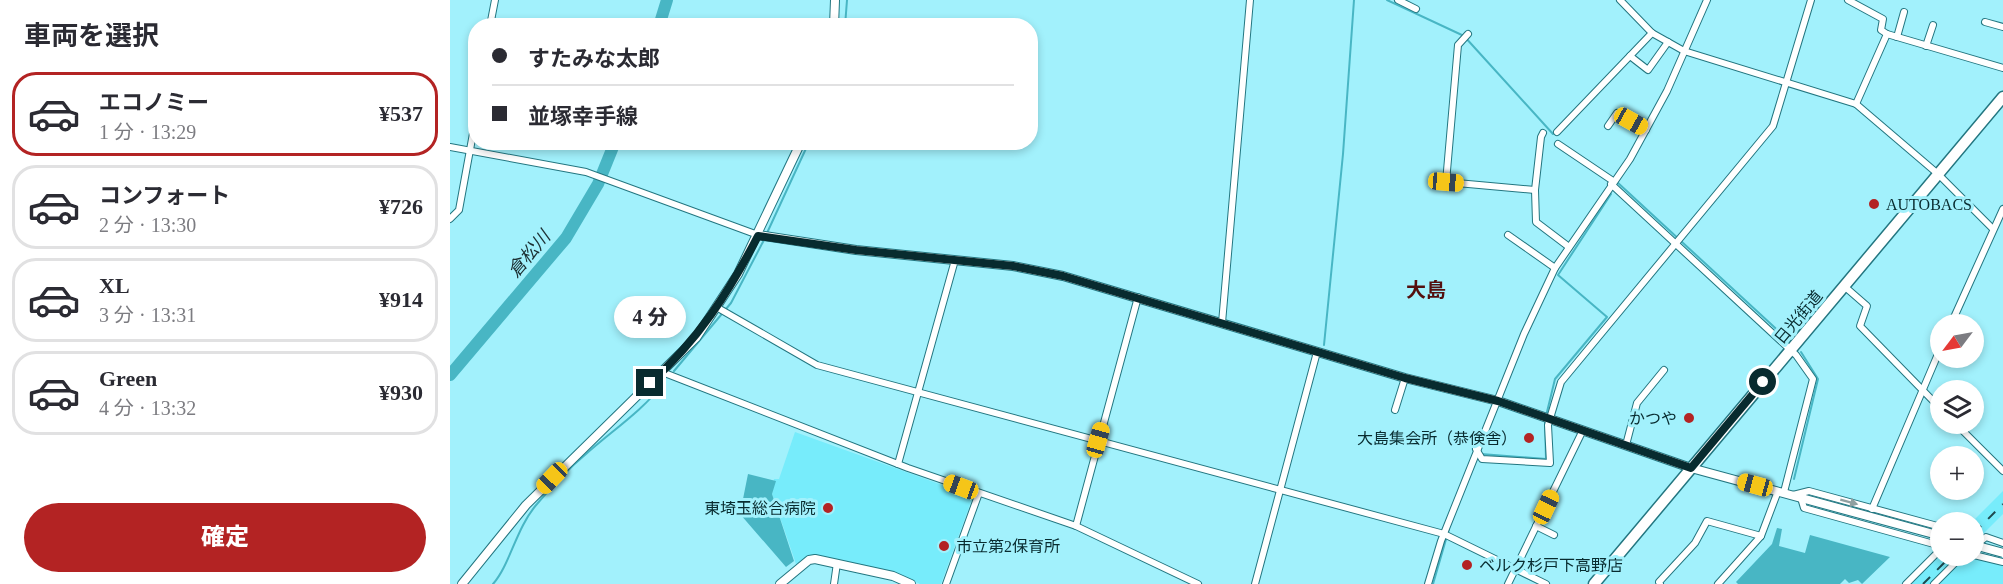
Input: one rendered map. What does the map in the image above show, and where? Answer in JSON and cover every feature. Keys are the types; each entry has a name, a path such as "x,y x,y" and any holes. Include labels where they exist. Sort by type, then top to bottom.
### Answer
{"highway":[{"name":"日光街道","path":"1594,584 2003,97"}],"street":[{"path":"492,18 495,0"},
{"path":"834,18 835,0"},
{"path":"1222,323 1250,0"},
{"path":"1398,0 1416,9"},
{"path":"1620,0 1652,33 1684,51 1856,104 1938,174 1993,229"},
{"path":"1428,584 1476,448 1498,401 1524,334 1555,268 1630,159 1667,91 1707,0"},
{"path":"1476,448 1482,459 1550,463 1550,418 1561,382 1773,126 1811,0"},
{"path":"1848,0 1883,20 1881,30 1887,34 2003,68"},
{"path":"1897,37 1904,12"},
{"path":"1985,22 2003,27"},
{"path":"1926,46 1933,25"},
{"path":"1557,132 1652,33"},
{"path":"1468,34 1458,45 1446,182 1535,190"},
{"path":"1856,104 1887,34"},
{"path":"1630,56 1648,70 1668,42"},
{"path":"1608,126 1617,113 1646,130"},
{"path":"1543,133 1535,190 1536,222 1569,247"},
{"path":"1558,144 1612,183 1790,350 1813,379 1789,494 1761,536 1719,584"},
{"path":"450,147 468,150"},
{"path":"450,219 459,210 470,150 586,172 758,236 1045,272 1138,297 1405,378 1498,401 1691,468 1789,494 1930,525"},
{"path":"462,584 526,505 696,338 718,308 758,236 797,150"},
{"path":"1955,314 2003,209"},
{"path":"1508,235 1555,268"},
{"path":"898,464 955,260"},
{"path":"1844,286 1868,306 1860,326 1930,398"},
{"path":"1076,526 1138,297"},
{"path":"718,308 817,365 1444,534 1546,584"},
{"path":"1255,584 1317,352"},
{"path":"1869,512 1932,368"},
{"path":"1626,445 1637,403 1664,370"},
{"path":"662,372 898,464 1076,526 1198,584"},
{"path":"1395,410 1405,378"},
{"path":"1508,584 1583,430"},
{"path":"1966,434 2003,471"},
{"path":"946,584 979,493"},
{"path":"1789,494 1804,508 1930,545"},
{"path":"1869,512 1930,532"},
{"path":"1660,584 1659,582 1695,543 1707,521 1761,536"},
{"path":"1536,526 1554,535"},
{"path":"1984,538 1986,537 2003,543"},
{"path":"1984,548 2003,553"},
{"path":"1984,557 2003,562"},
{"path":"1906,584 1930,559"},
{"path":"780,584 809,560 837,568 893,576 911,584"},
{"path":"1934,584 1952,566"},
{"path":"834,584 837,568"}],"shaded area":[{"path":"795,432 970,495 972,499 941,584 920,584 885,570 809,556 796,564 772,494 774,479 779,479"},
{"path":"748,474 776,481 772,494 794,561 786,567 740,514"},
{"path":"2003,491 2003,514 1984,533 1984,512 1982,512"},
{"path":"1777,528 1782,529 1779,546 1805,553 1810,535 1890,557 1862,584 1858,580 1849,583 1845,579 1840,584 1738,584 1736,582 1772,544"},
{"path":"1984,561 2003,566 2003,584 1939,584 1956,566 1984,566"},
{"path":"1930,566 1950,566 1931,584 1911,584"}],"waterway":[{"name":"倉松川","path":"661,18 667,0"},
{"path":"846,18 847,0"},
{"path":"1324,345 1343,154 1354,0"},
{"path":"1387,0 1464,36 1553,134"},
{"name":"倉松川","path":"450,375 566,238 598,184 612,150"},
{"path":"767,233 805,150"},
{"path":"1617,182 1786,338"},
{"path":"1546,416 1555,379 1607,317 1558,275 1611,194"},
{"path":"674,371 731,303 765,238"},
{"path":"1794,479 1818,379 1801,352"},
{"path":"493,584 504,567 524,524 543,497 560,478 636,412 664,383"},
{"path":"1481,454 1546,459 1545,422"},
{"path":"1433,584 1449,529"}],"railway":[{"path":"1984,523 2003,504"},
{"path":"1923,584 1941,566"}],"place":[{"name":"AUTOBACS","path":"1874,204"},
{"name":"かつや","path":"1689,418"},
{"name":"大島集会所（恭倹舎）","path":"1529,438"},
{"name":"東埼玉総合病院","path":"828,508"},
{"name":"市立第2保育所","path":"944,546"},
{"name":"ベルク杉戸下高野店","path":"1467,565"}],"district":[{"name":"大島","path":"1426,290"}],"route":[{"path":"650,383 696,338 718,308 758,236 856,250 1013,266 1063,276 1405,378 1498,401 1691,468 1763,382"}]}
